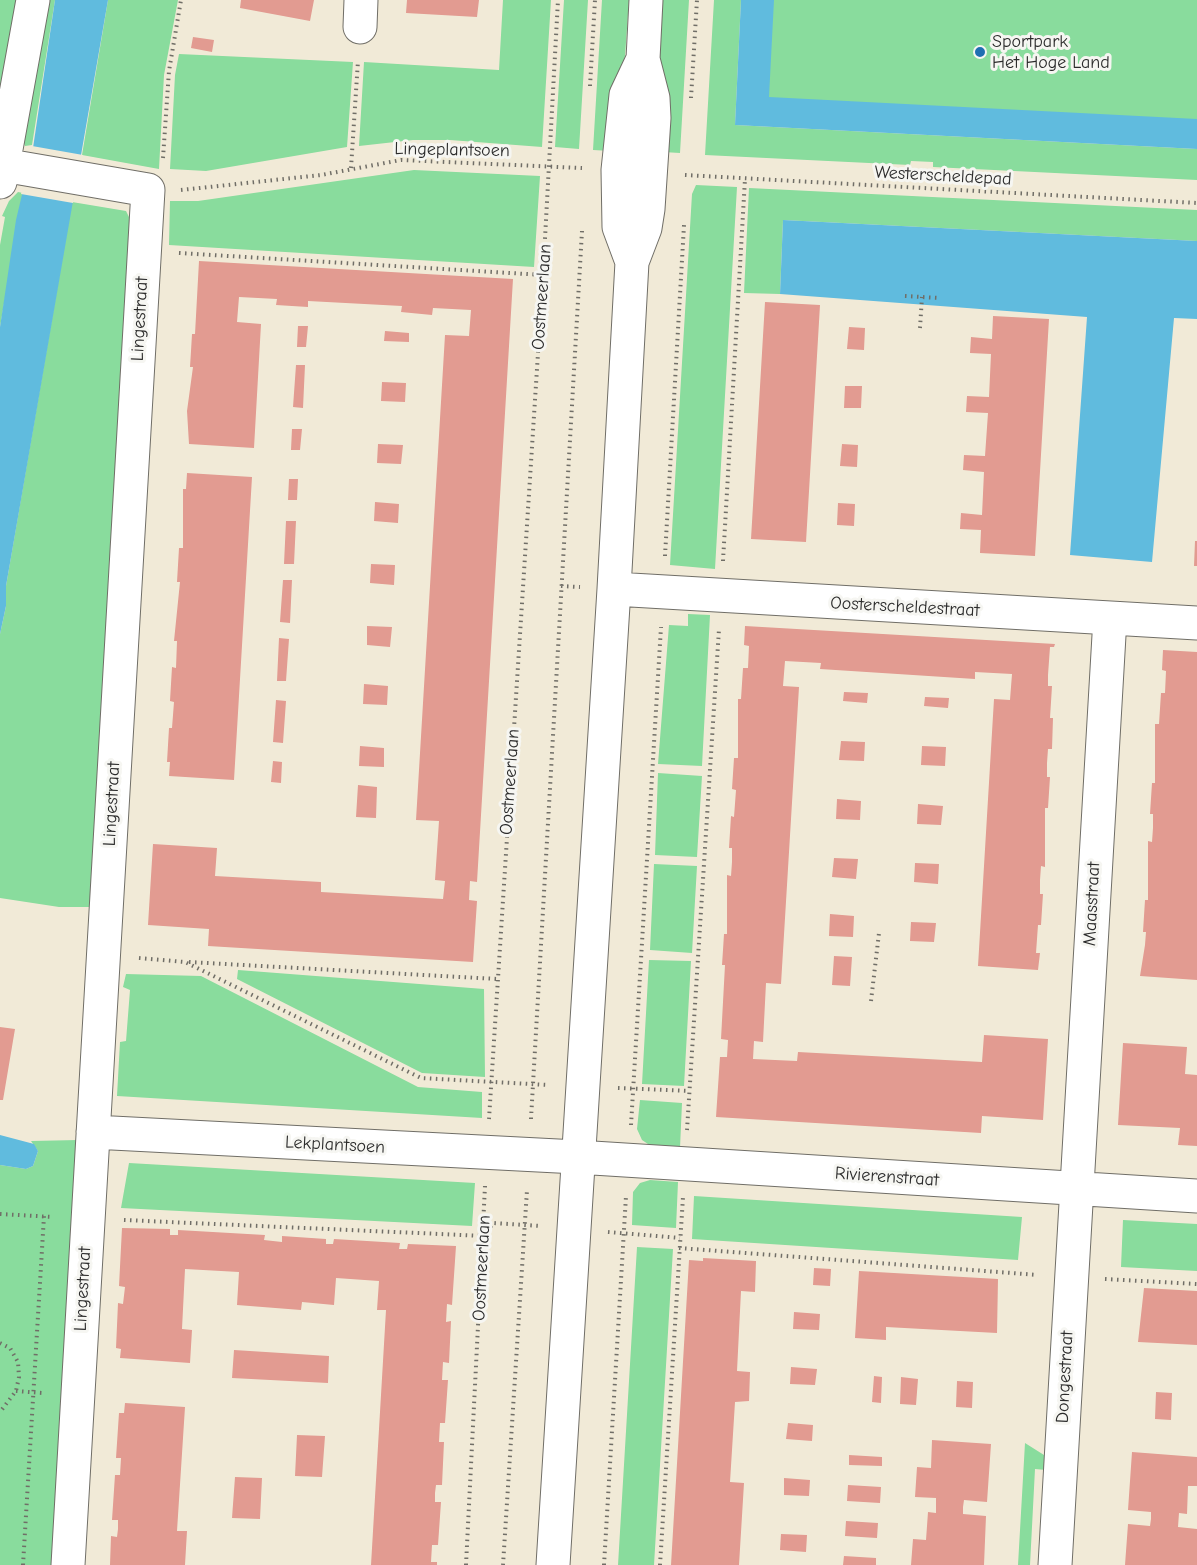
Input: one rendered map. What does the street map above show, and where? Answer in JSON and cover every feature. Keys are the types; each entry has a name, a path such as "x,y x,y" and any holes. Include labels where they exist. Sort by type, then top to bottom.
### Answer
{"street":[{"path":"33,0 10,172 77,178 148,190"},
{"path":"553,1565 581,1086 614,589 632,262 645,228 650,172 653,98 643,59 646,0"},
{"path":"632,262 620,227 618,170 626,95 643,59"},
{"name":"Lingestraat","path":"68,1565 148,190"},
{"name":"Oosterscheldestraat","path":"614,589 1197,623"},
{"name":"Maasstraat","path":"1077,1189 1110,618"},
{"name":"Lekplantsoen","path":"93,1132 577,1157"},
{"name":"Rivierenstraat","path":"577,1157 1197,1196"},
{"name":"Dongestraat","path":"1055,1565 1077,1189"}],"path":[{"path":"148,190 163,168 169,71 182,0"},
{"name":"Oostmeerlaan","path":"466,1565 485,1236 486,1153 492,1083 496,979 550,166 558,0"},
{"path":"590,92 595,0"},
{"path":"691,100 697,0"},
{"path":"351,168 360,14"},
{"name":"Lingeplantsoen","path":"148,190 179,191 247,185 401,160 586,168 587,159"},
{"path":"686,187 687,166"},
{"path":"650,172 687,175"},
{"name":"Westerscheldepad","path":"687,175 1197,203"},
{"path":"660,1565 745,178"},
{"path":"604,1565 684,222"},
{"name":"Oostmeerlaan","path":"503,1565 583,228"},
{"path":"144,251 543,275"},
{"path":"905,296 939,298"},
{"path":"920,328 922,297"},
{"path":"871,1001 879,933"},
{"path":"103,956 496,979"},
{"path":"185,962 421,1078 690,1091"},
{"path":"0,1214 485,1236 493,1223 573,1227 680,1238"},
{"path":"22,1565 44,1216"},
{"path":"679,1248 1071,1278 1197,1284"},
{"path":"0,1343 10,1348 18,1362 19,1377 16,1391 0,1412"}],"green space":[{"path":"0,0 21,0 0,122"},
{"path":"43,0 55,0 32,145 25,146 22,139"},
{"path":"108,0 178,0 164,75 159,169 82,155"},
{"path":"503,0 551,0 542,147 450,140 413,140 359,146 364,62 499,70"},
{"path":"564,0 588,0 579,149 555,147"},
{"path":"602,0 629,0 625,56 617,85 611,151 593,150"},
{"path":"662,0 689,0 680,153 663,152 659,49"},
{"path":"714,0 741,0 735,125 1197,149 1197,180 933,167 933,162 911,161 910,165 705,155"},
{"name":"Sportpark Het Hoge Land","path":"765,0 1197,0 1197,126 760,103"},
{"path":"179,54 353,62 347,147 206,171 170,169 175,75"},
{"path":"414,170 540,176 534,267 169,245 170,201 198,201"},
{"path":"696,185 737,187 715,569 670,565 692,194"},
{"path":"749,188 1197,210 1197,241 783,220 780,294 744,293"},
{"path":"18,192 23,193 0,327 0,245 5,217 2,216 9,201"},
{"path":"72,202 126,211 130,219 92,907 59,907 0,898 0,634 6,606 6,586"},
{"path":"688,614 710,615 702,766 658,764 669,625 688,626"},
{"path":"658,773 702,776 697,857 655,855"},
{"path":"654,864 697,866 692,953 650,950"},
{"path":"649,960 691,961 684,1086 642,1084"},
{"path":"238,970 484,989 485,1077 422,1073 237,979"},
{"path":"126,974 201,976 418,1087 482,1092 482,1118 117,1096 120,1042 126,1041 130,990 123,987"},
{"path":"640,1100 682,1103 680,1148 651,1146 642,1140 637,1129"},
{"path":"78,1140 52,1565 0,1565 0,1165 26,1169 33,1166 38,1151 31,1141"},
{"path":"129,1163 475,1183 472,1226 121,1208"},
{"path":"650,1180 678,1182 676,1228 632,1225 633,1192 640,1183"},
{"path":"694,1196 1022,1217 1018,1260 692,1239"},
{"path":"1123,1220 1197,1224 1197,1271 1121,1267"},
{"path":"637,1247 673,1249 654,1565 618,1565"},
{"path":"1025,1443 1044,1455 1046,1470 1035,1469 1030,1565 1018,1565"}],"water":[{"path":"55,0 108,0 6,586 6,606 0,634 0,327 16,220 33,148"},
{"path":"741,0 774,0 769,97 1197,119 1197,149 735,125"},
{"path":"783,220 1197,241 1197,319 1174,318 1152,562 1070,555 1087,317 780,294"},
{"path":"0,1135 34,1144 38,1151 33,1166 26,1169 0,1165"}],"pier":[{"path":"32,146 83,155 73,203 21,194"}],"building":[{"path":"241,0 314,0 310,21 240,8"},
{"path":"407,0 479,0 477,17 406,13"},
{"path":"193,37 214,40 212,52 191,48"},
{"path":"199,261 513,279 477,882 470,881 469,900 477,901 473,962 208,946 209,929 148,925 153,844 217,848 215,876 321,882 321,892 443,899 445,881 435,880 439,821 416,820 445,335 469,336 471,310 433,308 432,315 401,312 402,306 308,301 308,307 276,305 277,299 239,297 237,322 261,324 254,448 189,444 187,411 193,367 190,367 192,334 195,334"},
{"path":"765,302 820,305 806,542 751,539"},
{"path":"993,316 1049,319 1035,556 980,553 981,530 960,529 961,513 982,515 984,472 963,470 964,455 985,456 988,413 966,412 967,396 989,397 991,354 970,353 971,337 992,339"},
{"path":"298,326 308,326 306,347 297,347"},
{"path":"849,327 865,328 864,350 847,349"},
{"path":"385,331 409,333 409,342 384,341"},
{"path":"296,365 305,365 303,408 293,407"},
{"path":"382,382 406,383 405,402 381,401"},
{"path":"845,386 862,386 861,408 844,408"},
{"path":"292,429 302,429 300,450 291,450"},
{"path":"378,444 403,445 401,464 377,463"},
{"path":"842,444 858,445 857,467 840,466"},
{"path":"187,473 252,477 234,780 169,776 170,762 167,762 169,728 172,728 174,702 170,701 172,667 176,668 177,641 174,641 180,582 177,582 179,548 183,548 183,489 186,489"},
{"path":"289,479 298,479 297,500 288,500"},
{"path":"375,502 399,504 398,523 374,521"},
{"path":"838,503 855,504 854,526 837,525"},
{"path":"286,521 296,521 294,564 284,564"},
{"path":"1195,541 1197,541 1197,566 1194,566"},
{"path":"371,564 395,565 394,585 370,583"},
{"path":"283,580 292,580 290,623 280,622"},
{"path":"367,626 392,627 390,647 367,645"},
{"path":"745,626 1055,644 1054,647 1050,647 1048,675 1048,686 1052,686 1050,718 1053,718 1052,749 1048,749 1047,763 1047,777 1050,777 1048,808 1045,808 1045,867 1041,866 1040,880 1040,894 1043,894 1036,953 1040,953 1038,970 978,966 994,699 1010,700 1012,674 975,672 975,679 820,669 821,663 785,661 783,686 799,687 781,984 766,983 763,1042 754,1041 753,1059 797,1061 798,1052 982,1062 984,1035 1048,1039 1043,1120 982,1116 981,1133 716,1117 720,1057 727,1057 728,1040 721,1039 725,965 722,965 724,934 727,934 727,875 731,876 732,862 732,848 729,848 731,816 734,817 736,790 732,789 734,758 738,758 738,699 741,699 743,668 748,668 749,646 744,645"},
{"path":"279,638 289,639 286,681 277,681"},
{"path":"1163,650 1197,652 1197,980 1140,976 1146,932 1143,932 1145,900 1148,900 1148,841 1152,842 1153,828 1153,814 1150,814 1152,783 1155,783 1155,724 1159,724 1161,693 1165,693 1166,671 1162,670"},
{"path":"364,684 388,686 387,705 363,704"},
{"path":"844,692 868,693 867,703 843,701"},
{"path":"925,697 949,698 948,708 924,706"},
{"path":"276,700 286,701 283,743 273,742"},
{"path":"841,741 865,742 864,761 839,760"},
{"path":"360,746 384,748 384,767 359,766"},
{"path":"922,746 946,747 945,766 921,765"},
{"path":"273,761 282,762 281,783 271,782"},
{"path":"358,785 377,787 376,818 356,817"},
{"path":"837,799 861,801 860,820 836,819"},
{"path":"918,804 943,806 941,825 917,824"},
{"path":"834,858 858,859 856,879 832,877"},
{"path":"915,863 939,864 938,884 914,882"},
{"path":"830,914 854,916 853,937 829,936"},
{"path":"911,922 936,923 934,942 910,941"},
{"path":"834,956 852,957 850,986 832,985"},
{"path":"0,1027 15,1029 3,1100 0,1100"},
{"path":"1123,1043 1187,1047 1185,1074 1197,1075 1197,1146 1178,1145 1180,1128 1118,1125"},
{"path":"122,1228 170,1229 170,1235 178,1235 178,1230 265,1235 264,1240 282,1242 282,1236 326,1239 326,1244 333,1244 334,1239 400,1243 399,1249 407,1249 408,1244 456,1246 452,1305 447,1304 446,1322 451,1321 449,1363 443,1362 442,1380 448,1380 445,1423 440,1423 439,1442 444,1442 442,1485 436,1485 435,1493 435,1502 441,1502 438,1545 432,1545 431,1562 437,1562 437,1565 371,1565 386,1310 377,1310 379,1281 336,1278 334,1305 302,1302 301,1310 237,1305 239,1272 185,1269 182,1329 192,1330 190,1363 120,1358 121,1349 116,1348 118,1303 123,1304 125,1287 119,1286"},
{"path":"703,1258 756,1261 755,1292 741,1291 737,1371 750,1372 749,1401 735,1402 730,1482 744,1483 739,1565 671,1565 689,1260 703,1261"},
{"path":"814,1268 831,1269 830,1286 813,1285"},
{"path":"859,1271 998,1279 997,1333 886,1327 886,1340 855,1338"},
{"path":"1144,1288 1197,1291 1197,1345 1138,1342"},
{"path":"794,1312 820,1314 819,1330 793,1329"},
{"path":"234,1350 329,1356 328,1383 232,1378"},
{"path":"791,1367 817,1369 815,1385 790,1384"},
{"path":"874,1376 882,1377 881,1403 872,1402"},
{"path":"901,1377 918,1379 916,1405 900,1404"},
{"path":"957,1381 973,1382 972,1408 956,1407"},
{"path":"1156,1392 1172,1393 1171,1420 1155,1419"},
{"path":"125,1403 185,1407 177,1531 187,1531 185,1565 110,1565 111,1536 117,1537 118,1529 118,1520 112,1520 115,1475 120,1475 121,1458 116,1458 119,1413 124,1413"},
{"path":"788,1423 813,1425 812,1441 786,1439"},
{"path":"297,1435 325,1436 322,1477 295,1476"},
{"path":"932,1440 991,1444 987,1502 964,1500 963,1507 963,1514 986,1516 984,1565 911,1565 913,1539 926,1540 928,1512 936,1513 936,1498 915,1497 917,1467 931,1468"},
{"path":"1132,1452 1197,1457 1197,1486 1188,1486 1187,1514 1179,1513 1178,1527 1197,1529 1197,1565 1125,1565 1128,1524 1150,1526 1151,1519 1151,1512 1128,1510"},
{"path":"849,1455 882,1457 882,1466 849,1465"},
{"path":"235,1477 262,1478 260,1519 232,1518"},
{"path":"784,1478 810,1480 809,1496 784,1495"},
{"path":"848,1485 881,1487 880,1503 847,1501"},
{"path":"846,1521 878,1523 877,1538 845,1536"},
{"path":"781,1534 807,1535 806,1552 780,1550"},
{"path":"844,1556 876,1558 876,1565 843,1565"}],"place":[{"name":"Sportpark Het Hoge Land","path":"980,52"}]}
